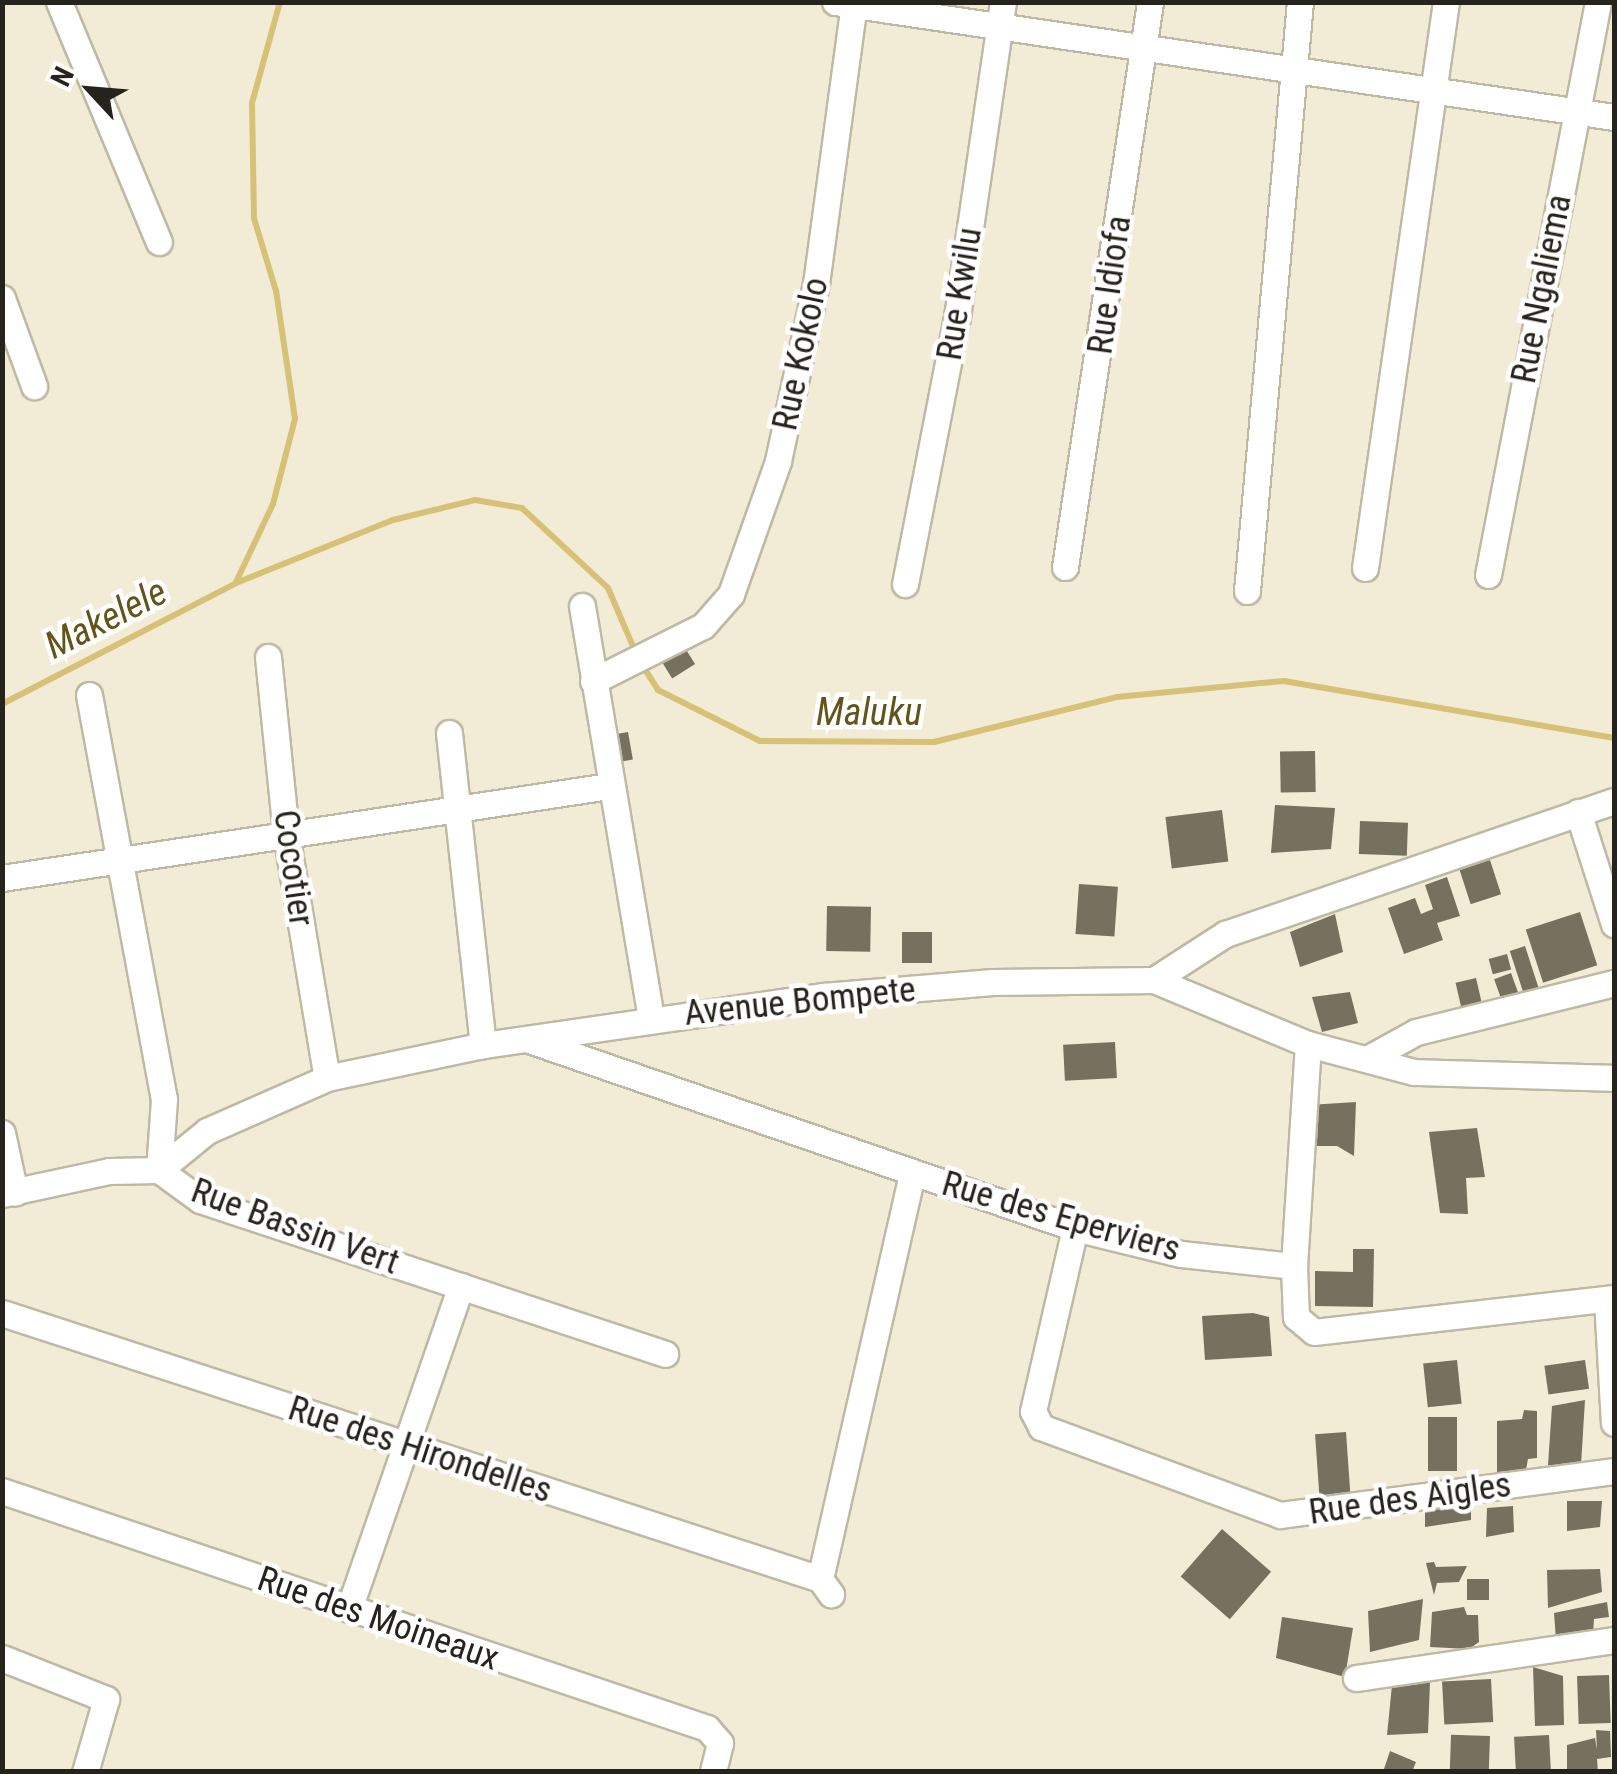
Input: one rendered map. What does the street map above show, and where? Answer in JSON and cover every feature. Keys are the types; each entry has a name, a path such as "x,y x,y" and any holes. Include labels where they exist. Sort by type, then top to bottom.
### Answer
{"street":[{"path":"58,2 159,242"},
{"name":"Rue Idiofa","path":"1065,567 1150,2"},
{"path":"1248,591 1300,2"},
{"path":"1365,568 1446,2"},
{"name":"Rue Ngaliema","path":"1488,575 1598,2"},
{"path":"847,3 1002,14 1145,47 1614,116"},
{"name":"Rue Kokolo","path":"593,681 642,660 725,605 773,478 822,256 847,3"},
{"name":"Rue Kwilu","path":"905,584 957,316 1002,14"},
{"path":"2,298 34,386"},
{"path":"582,606 609,786 651,1018"},
{"name":"Cocotier","path":"268,657 286,834 327,1078"},
{"name":"Rue Bassin Vert","path":"89,695 124,855 164,1098 159,1170 200,1200 665,1354"},
{"path":"449,733 454,809 483,1044"},
{"path":"2,878 124,855 609,786"},
{"path":"1154,980 1225,934 1614,801"},
{"path":"1578,812 1614,924"},
{"name":"Avenue Bompete","path":"159,1170 207,1131 327,1078 483,1044 532,1041 651,1018 992,982 1154,980 1308,1044 1433,1075 1614,1078"},
{"path":"1367,1059 1416,1032 1614,984"},
{"name":"Rue des Eperviers","path":"532,1041 1075,1228 1181,1254 1294,1266"},
{"path":"1308,1044 1294,1266 1296,1317 1314,1332 1611,1299 1614,1422"},
{"path":"2,1132 9,1194 109,1171 159,1170"},
{"name":"Rue des Hirondelles","path":"2,1313 826,1587 912,1174"},
{"name":"Rue des Aigles","path":"1075,1228 1033,1411 1042,1427 1280,1515 1614,1471"},
{"path":"348,1609 461,1286"},
{"name":"Rue des Moineaux","path":"2,1491 707,1728 720,1743 713,1772"},
{"path":"1356,1678 1614,1640"},
{"path":"2,1658 106,1699 85,1772"}],"building":[{"path":"685,648 695,664 672,678 662,662"},
{"path":"628,732 633,760 614,763 609,735"},
{"path":"1315,751 1316,792 1281,793 1280,752"},
{"path":"1275,805 1335,808 1331,849 1271,853"},
{"path":"1222,810 1228,862 1172,869 1165,817"},
{"path":"1360,821 1408,823 1407,856 1359,854"},
{"path":"1490,860 1501,894 1471,904 1460,870"},
{"path":"1447,877 1460,916 1437,923 1443,940 1404,954 1388,908 1415,898 1421,914 1433,909 1425,885"},
{"path":"1079,884 1118,887 1114,937 1076,934"},
{"path":"827,906 871,907 870,952 826,951"},
{"path":"1580,912 1597,965 1543,983 1526,930"},
{"path":"1335,914 1343,952 1300,967 1290,932"},
{"path":"902,932 932,932 932,963 902,963"},
{"path":"1525,946 1539,990 1524,995 1510,951"},
{"path":"1507,954 1511,969 1493,974 1489,959"},
{"path":"1511,973 1519,995 1502,1001 1494,979"},
{"path":"1476,978 1482,1003 1461,1008 1456,983"},
{"path":"1350,992 1358,1023 1322,1032 1312,997"},
{"path":"1115,1042 1117,1078 1065,1081 1063,1045"},
{"path":"1356,1102 1354,1156 1337,1146 1309,1146 1309,1105"},
{"path":"1477,1128 1485,1177 1466,1178 1468,1214 1440,1213 1429,1132"},
{"path":"1353,1249 1374,1249 1373,1307 1315,1306 1315,1271 1353,1272"},
{"path":"1253,1313 1269,1317 1272,1356 1205,1360 1202,1316"},
{"path":"1457,1360 1462,1404 1428,1407 1423,1364"},
{"path":"1585,1360 1589,1389 1548,1394 1544,1366"},
{"path":"1585,1400 1581,1465 1548,1465 1552,1406"},
{"path":"1524,1410 1537,1411 1537,1458 1528,1459 1526,1470 1497,1472 1497,1421 1522,1419"},
{"path":"1428,1417 1457,1417 1457,1471 1428,1471"},
{"path":"1346,1432 1350,1494 1319,1496 1315,1434"},
{"path":"1471,1501 1471,1520 1425,1527 1425,1507"},
{"path":"1567,1501 1602,1501 1600,1527 1567,1531"},
{"path":"1513,1506 1514,1532 1486,1537 1487,1508"},
{"path":"1222,1529 1271,1572 1230,1619 1181,1577"},
{"path":"1434,1562 1436,1567 1467,1566 1459,1582 1437,1583 1434,1595 1426,1563"},
{"path":"1600,1569 1602,1592 1548,1608 1547,1570"},
{"path":"1467,1579 1489,1579 1489,1600 1467,1600"},
{"path":"1423,1599 1419,1640 1370,1652 1368,1611"},
{"path":"1607,1602 1609,1617 1594,1619 1593,1634 1556,1640 1554,1613"},
{"path":"1464,1607 1467,1615 1478,1615 1479,1642 1469,1649 1430,1647 1432,1612"},
{"path":"1282,1617 1353,1628 1345,1677 1276,1658"},
{"path":"1533,1667 1563,1676 1564,1725 1535,1726"},
{"path":"1609,1675 1611,1723 1579,1724 1577,1676"},
{"path":"1491,1679 1493,1722 1444,1725 1442,1682"},
{"path":"1430,1682 1428,1733 1387,1735 1392,1685"},
{"path":"1596,1730 1610,1731 1611,1757 1597,1759 1598,1772 1567,1772 1567,1745 1595,1738 1597,1750"},
{"path":"1451,1735 1490,1736 1489,1772 1450,1771"},
{"path":"1549,1735 1551,1772 1516,1772 1514,1737"},
{"path":"1390,1751 1416,1762 1412,1772 1383,1772"}],"waterway":[{"path":"236,582 273,504 295,419 276,291 254,218 252,103 280,2"},
{"name":"Maluku","path":"2,704 236,583 393,520 475,500 522,508 608,588 635,651"},
{"name":"Maluku","path":"640,662 658,690 760,741 934,742 1117,697 1284,681 1614,738"}],"water label":[{"name":"Makelele","path":"106,619"}]}
